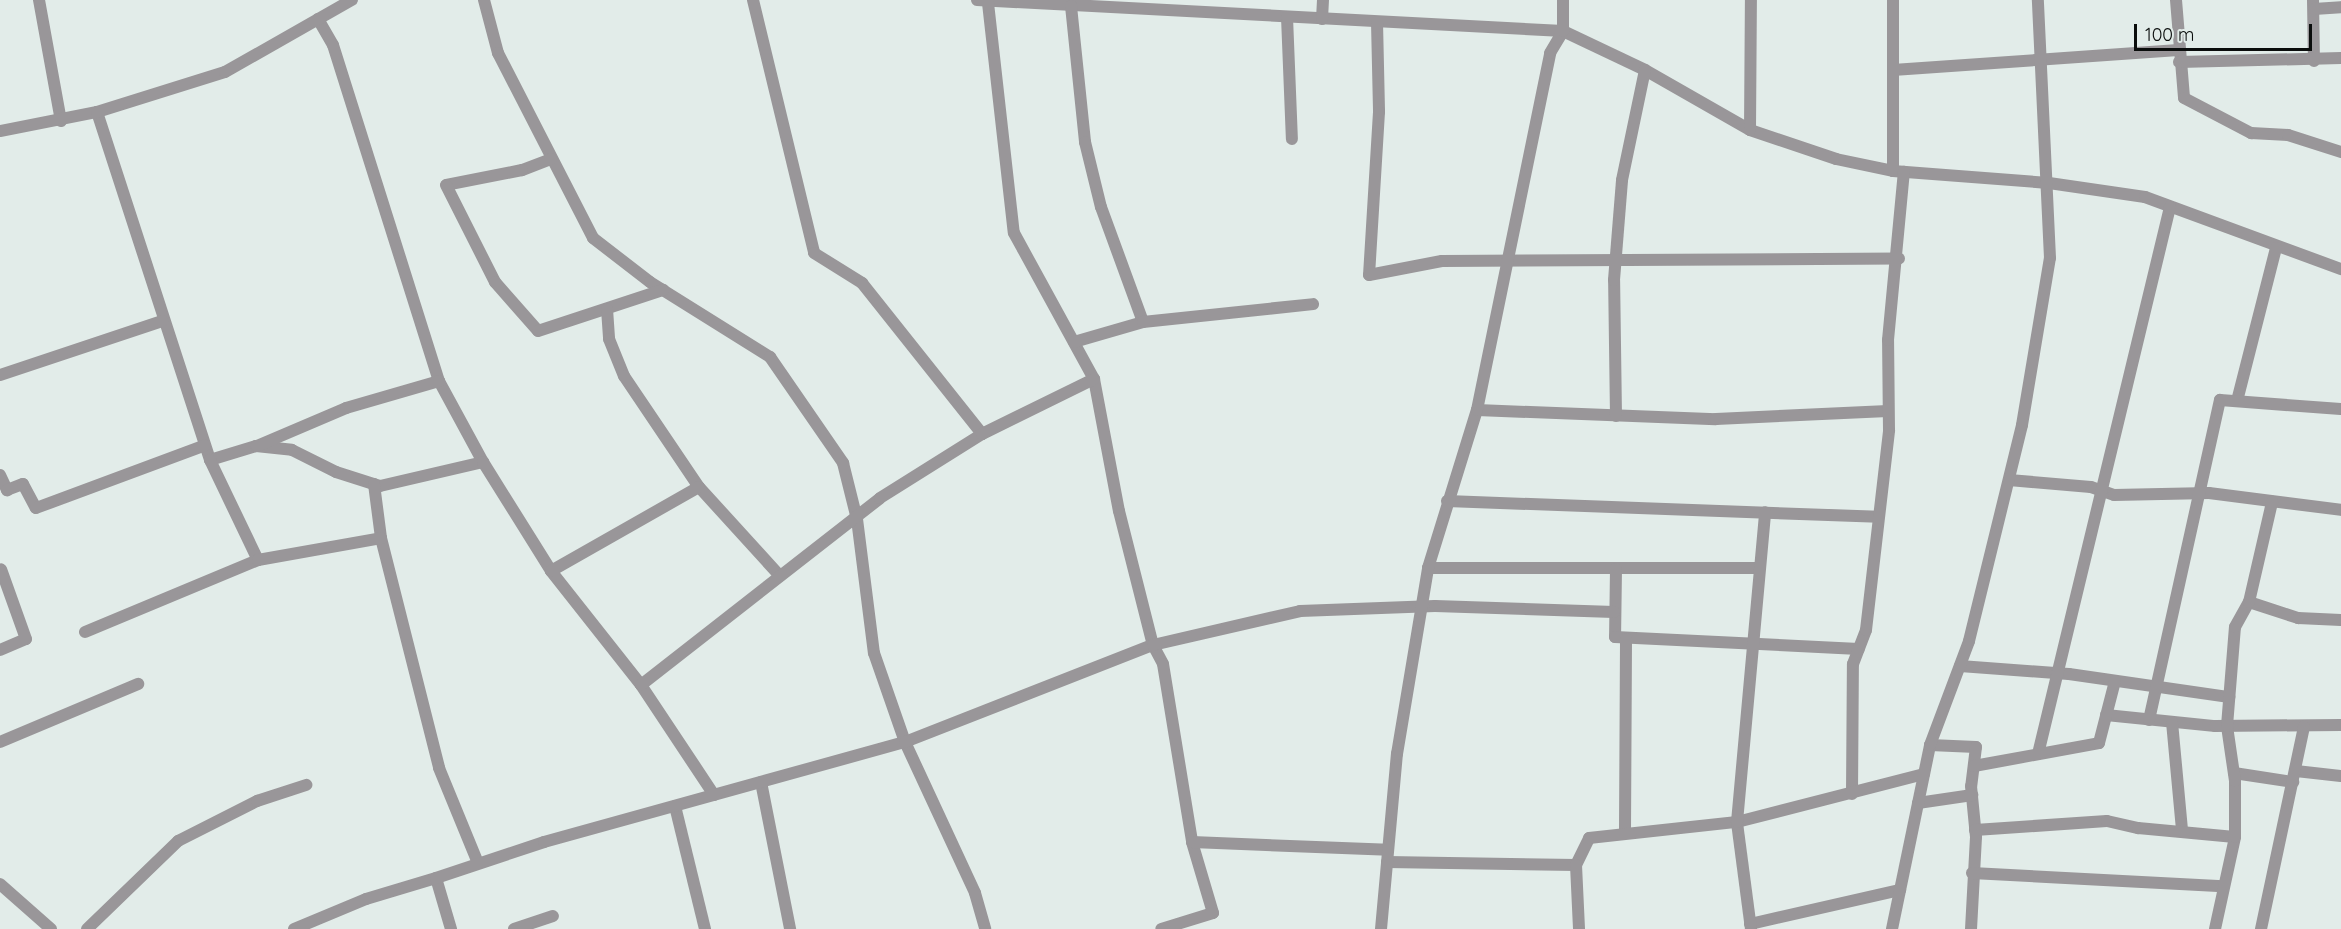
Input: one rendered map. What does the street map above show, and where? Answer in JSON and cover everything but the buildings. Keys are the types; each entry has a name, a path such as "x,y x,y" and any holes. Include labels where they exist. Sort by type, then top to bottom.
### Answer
{"street":[{"path":"39,0 61,121"},
{"path":"0,131 61,121 97,112 225,72 352,0"},
{"path":"484,0 498,53 593,238 663,291 770,357 843,463 857,519 874,652 904,742 975,893 985,929"},
{"path":"753,0 814,253 862,283 982,434"},
{"path":"1322,19 1323,0"},
{"path":"1381,929 1397,754 1428,568 1477,410 1505,260 1550,53 1563,31 1563,0"},
{"path":"1750,130 1751,0"},
{"path":"1852,794 1853,664 1866,630 1888,411 1888,340 1899,259 1899,172 1893,70 1893,0"},
{"path":"1892,929 1930,745 1960,666 2008,480 2050,258 2049,183 2037,0"},
{"path":"2176,0 2184,98 2251,133 2288,135 2341,152"},
{"path":"1161,929 1213,913 1192,842 1163,664 1153,645 1119,511 1094,379 1014,233 982,1 1563,31 1646,70 1750,130 1836,159 1899,172 2049,183 2145,197 2276,248 2341,269"},
{"path":"2314,61 2314,5 2341,7"},
{"path":"1071,6 1085,142 1101,207 1143,322"},
{"path":"1287,17 1292,139"},
{"path":"318,19 333,45 439,381 483,462 551,571 641,685 714,795"},
{"path":"1377,22 1378,131 1369,275 1442,261 1899,259"},
{"path":"1893,70 2042,58 2179,56 2314,61 2341,58"},
{"path":"1616,416 1616,259 1622,180 1646,70"},
{"path":"97,112 162,321 210,460 258,560"},
{"path":"551,159 522,170 446,185 495,282 538,331 663,291"},
{"path":"2038,754 2170,207"},
{"path":"2237,401 2276,248"},
{"path":"1074,342 1143,322 1312,304"},
{"path":"607,309 616,362 699,487 780,576"},
{"path":"0,375 162,321"},
{"path":"641,685 857,519 880,498 982,434 1094,379"},
{"path":"210,460 256,446 346,408 439,381"},
{"path":"2149,720 2158,688 2196,494 2220,400 2341,409"},
{"path":"1477,410 1716,419 1888,411"},
{"path":"0,475 7,490 23,484 36,508 205,445"},
{"path":"256,446 292,450 374,484 483,462"},
{"path":"2008,480 2103,491 2196,494 2341,510"},
{"path":"374,484 381,538 439,768 478,863"},
{"path":"551,571 699,487"},
{"path":"1447,501 1878,517"},
{"path":"2215,929 2235,837 2234,774 2227,726 2235,627 2249,602 2272,502"},
{"path":"1765,512 1758,568 1737,822 1750,927 1900,890"},
{"path":"85,632 258,560 381,538"},
{"path":"0,650 26,639 1,568"},
{"path":"1428,568 1758,568"},
{"path":"1616,569 1615,637 1859,649"},
{"path":"2249,602 2298,618 2341,620"},
{"path":"294,929 366,899 478,863 904,742 1153,645 1300,611 1421,606 1614,612"},
{"path":"1625,832 1626,639"},
{"path":"1960,666 2058,674 2229,697"},
{"path":"1974,766 2099,743 2115,681"},
{"path":"0,742 138,684"},
{"path":"2106,715 2227,726 2341,726"},
{"path":"2172,722 2182,830"},
{"path":"2261,929 2304,727"},
{"path":"1930,745 1976,747 1972,795 1975,830 1971,929"},
{"path":"1579,929 1576,865 1588,838 1625,832 1737,822 1924,774"},
{"path":"2234,774 2294,777 2341,776"},
{"path":"760,782 790,929"},
{"path":"87,929 178,840 257,801 306,785"},
{"path":"1918,803 1972,795"},
{"path":"675,806 705,929"},
{"path":"1975,830 2107,821 2235,837"},
{"path":"1192,842 1388,856 1576,865"},
{"path":"1972,873 2223,886"},
{"path":"435,878 451,929"},
{"path":"0,884 51,929"},
{"path":"514,929 553,916"}]}
